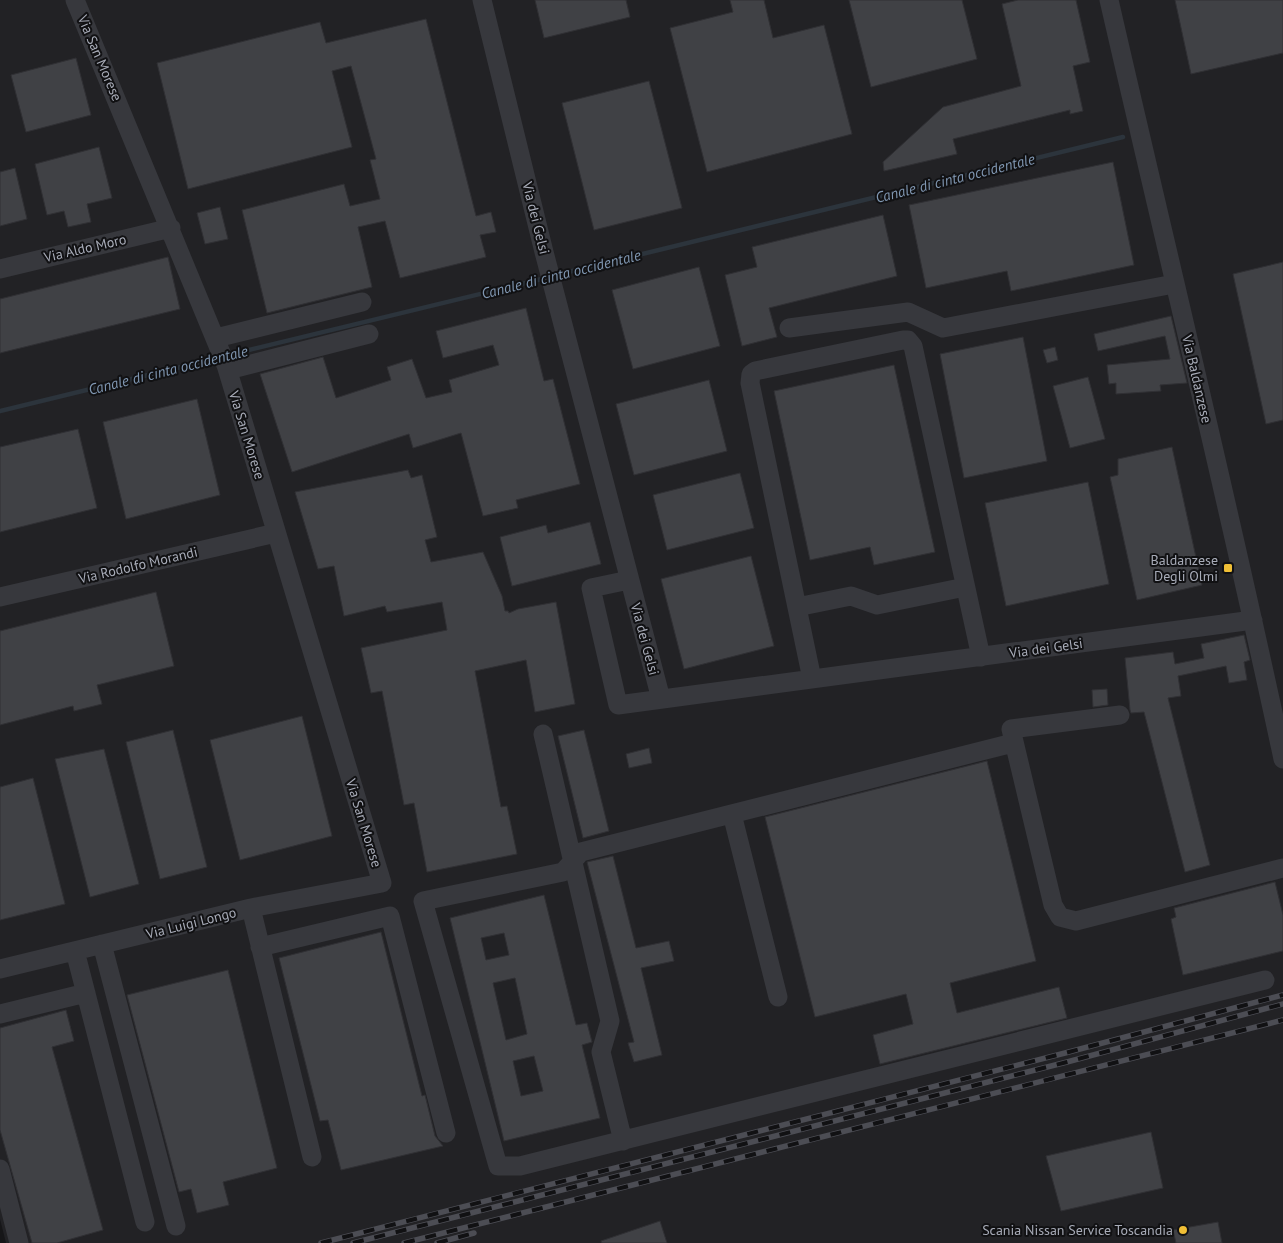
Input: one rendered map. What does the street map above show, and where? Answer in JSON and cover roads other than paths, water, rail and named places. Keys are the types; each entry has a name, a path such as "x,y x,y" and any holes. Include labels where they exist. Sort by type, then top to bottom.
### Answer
{"street":[{"name":"Via San Morese","path":"75,0 171,228 227,368 382,883"},
{"name":"Via dei Gelsi","path":"482,0 544,252 661,699 1253,620"},
{"name":"Via Baldanzese","path":"1109,0 1253,620 1283,759"},
{"name":"Via Aldo Moro","path":"0,269 171,228"},
{"path":"789,328 908,312 943,328 1174,284"},
{"path":"216,339 362,302"},
{"path":"227,368 368,334"},
{"path":"812,679 750,384 752,374 755,371 903,340 908,340 913,346 981,657"},
{"name":"Via Rodolfo Morandi","path":"0,597 276,533"},
{"path":"629,580 591,588 618,705 661,699"},
{"path":"796,607 851,596 877,604 965,587"},
{"path":"1120,715 1011,729 1053,905 1060,917 1076,921 1283,868"},
{"path":"543,734 610,1020 601,1052 623,1141"},
{"path":"1013,743 581,852 563,872 424,901 498,1166 520,1166 1265,980"},
{"path":"732,814 778,997"},
{"name":"Via Luigi Longo","path":"0,969 251,908 382,883"},
{"path":"251,908 312,1156"},
{"path":"260,947 390,916 446,1133"},
{"path":"102,944 176,1226"},
{"path":"75,951 145,1222"},
{"path":"0,1014 86,993"},
{"path":"0,1169 19,1243"}],"waterway":[{"name":"Canale di cinta occidentale","path":"556,275 1123,137"},
{"name":"Canale di cinta occidentale","path":"228,355 546,278"},
{"name":"Canale di cinta occidentale","path":"0,411 218,358"}],"railway":[{"path":"321,1243 1065,1053 1283,995"},
{"path":"353,1243 1067,1062 1283,1004"},
{"path":"404,1243 1283,1020"},
{"path":"437,1243 474,1233"}],"place":[{"name":"Baldanzese Degli Olmi","path":"1228,568"},
{"name":"Scania Nissan Service Toscandia","path":"1183,1230"}]}
